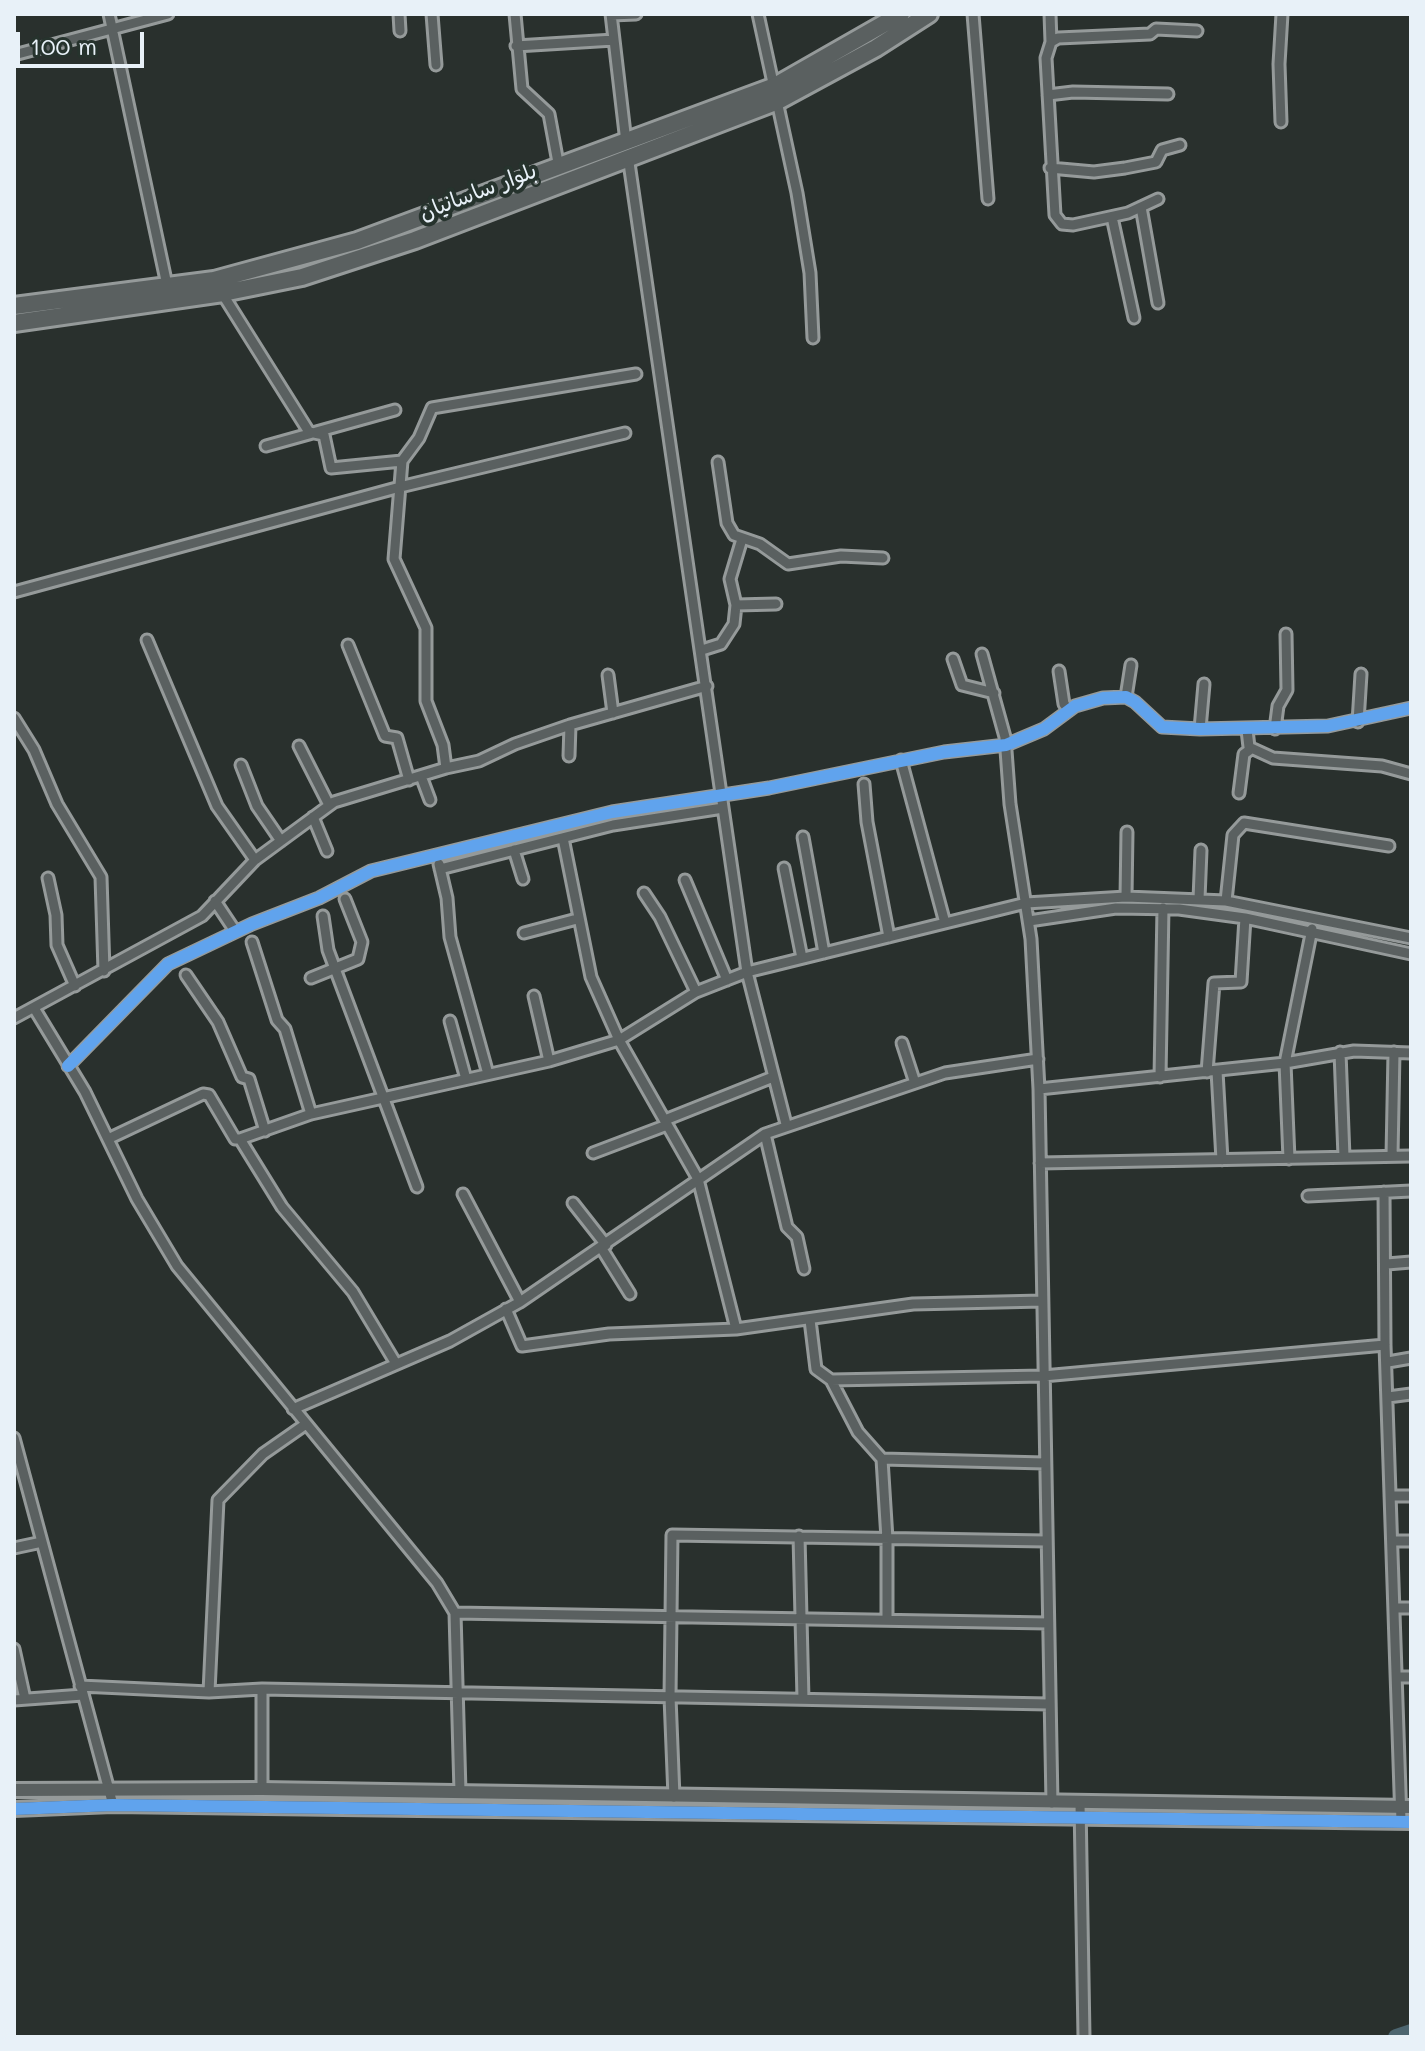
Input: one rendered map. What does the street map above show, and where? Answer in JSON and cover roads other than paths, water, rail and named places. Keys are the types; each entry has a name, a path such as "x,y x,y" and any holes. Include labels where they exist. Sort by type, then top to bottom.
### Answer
{"highway":[{"name":"بلوار ساسانیان","path":"776,94 901,14"},
{"name":"بلوار ساسانیان","path":"14,323 218,287 302,277 415,240 627,151 776,94 876,48 929,14"},
{"name":"بلوار ساسانیان","path":"14,306 167,285 218,287 559,168 627,151"}],"street":[{"path":"109,14 167,285"},
{"path":"14,55 168,14"},
{"path":"399,14 400,31"},
{"path":"432,14 436,65"},
{"path":"515,14 522,89 549,114 559,168"},
{"path":"636,14 611,14 627,151 747,972 786,1124"},
{"path":"758,14 810,273 813,338"},
{"path":"973,14 988,199"},
{"path":"1050,14 1051,42 1046,58 1050,168 1053,207 1062,224 1112,217 1158,199"},
{"path":"1281,122 1282,14"},
{"path":"1051,42 1058,38 1150,34 1156,29 1197,31"},
{"path":"516,46 614,40"},
{"path":"1048,95 1073,92 1168,94"},
{"path":"1050,168 1094,172 1125,168 1156,162 1162,150 1180,145"},
{"path":"1141,207 1158,303"},
{"path":"1112,217 1134,318"},
{"path":"218,287 309,432 324,435 331,468 402,461"},
{"path":"446,768 443,745 426,701 429,645 426,628 394,559 402,461 419,438 432,408 636,374"},
{"path":"266,446 395,410"},
{"path":"14,592 400,487 625,433"},
{"path":"718,462 727,523 734,535 760,544 788,564 841,556 883,558"},
{"path":"702,650 728,638 734,624 736,605 730,579 742,539"},
{"path":"736,605 776,604"},
{"path":"1275,729 1278,706 1288,682 1286,634"},
{"path":"147,640 217,806 255,860"},
{"path":"348,645 385,736 396,737 409,780"},
{"path":"982,654 1006,745 1006,764 1029,921 1038,1059 1052,1803"},
{"path":"953,659 962,685 994,693"},
{"path":"1126,697 1131,665"},
{"path":"1059,671 1064,704 1069,710"},
{"path":"1358,722 1361,674"},
{"path":"608,675 613,713"},
{"path":"1200,729 1204,684"},
{"path":"14,1018 202,916 255,860 329,805 446,768 479,761 515,744 570,725 707,686"},
{"path":"68,1066 168,964 235,931 319,898 357,876 612,812 769,788 901,760 1006,745 1044,729 1069,710 1103,698 1126,697 1162,727 1200,729 1275,729 1358,722 1411,708"},
{"path":"14,718 34,750 57,804 101,877 104,971"},
{"path":"569,756 570,725"},
{"path":"1247,730 1251,749"},
{"path":"299,746 329,805"},
{"path":"1251,749 1273,758 1382,766 1411,774"},
{"path":"1239,793 1244,754 1251,749"},
{"path":"901,760 945,923"},
{"path":"241,765 257,806 281,841"},
{"path":"421,776 430,800"},
{"path":"864,784 867,822 889,937"},
{"path":"440,869 655,817 723,808"},
{"path":"313,817 327,851"},
{"path":"1216,913 1222,901 1233,835 1244,823 1389,846"},
{"path":"1126,897 1127,832"},
{"path":"803,837 824,953"},
{"path":"563,838 591,977 619,1040 698,1179 736,1329"},
{"path":"514,850 523,879"},
{"path":"1199,899 1201,850"},
{"path":"436,857 450,937 488,1074"},
{"path":"784,868 802,958"},
{"path":"48,878 56,915 57,945 75,986"},
{"path":"685,880 727,980"},
{"path":"644,893 660,917 696,992"},
{"path":"110,1138 207,1093 235,1139 240,1139 311,1114 549,1061 619,1040 696,992 747,972 1026,903 1126,897 1222,901 1411,938"},
{"path":"311,978 358,959 362,942 345,899"},
{"path":"215,901 235,931"},
{"path":"1029,921 1116,908 1163,908 1245,918 1411,954"},
{"path":"1160,1077 1163,908"},
{"path":"323,916 328,950 338,968 382,1100 417,1187"},
{"path":"1222,1160 1212,1071 1214,983 1241,982 1245,918"},
{"path":"524,933 577,919"},
{"path":"1289,1159 1285,1063 1314,919"},
{"path":"252,942 277,1020 285,1029 311,1114"},
{"path":"186,975 218,1022 242,1077 249,1079 265,1131"},
{"path":"534,996 549,1061"},
{"path":"34,1008 85,1092 137,1199 177,1266 437,1583 455,1613 460,1792"},
{"path":"450,1021 466,1079"},
{"path":"902,1043 915,1083"},
{"path":"1039,1089 1285,1063 1340,1052 1411,1053"},
{"path":"1340,1052 1344,1157"},
{"path":"1392,1156 1394,1052"},
{"path":"293,1409 395,1362 450,1341 520,1302 765,1134 786,1124 973,1067 1038,1059"},
{"path":"593,1153 773,1077"},
{"path":"765,1134 787,1227 797,1237 804,1269"},
{"path":"240,1139 282,1207 353,1292 395,1362"},
{"path":"1040,1163 1411,1156"},
{"path":"1308,1196 1411,1191"},
{"path":"14,1790 262,1789 1052,1803 1080,1810 1406,1822 1399,1749 1390,1496 1384,1192"},
{"path":"463,1194 520,1302"},
{"path":"573,1203 604,1247 630,1294"},
{"path":"1387,1264 1411,1262"},
{"path":"506,1309 522,1346 609,1334 736,1329 913,1304 1042,1301"},
{"path":"810,1320 816,1369 831,1380 858,1432 882,1459 887,1539 887,1620"},
{"path":"831,1380 1043,1376 1385,1345"},
{"path":"1388,1362 1411,1358"},
{"path":"1388,1397 1411,1394"},
{"path":"209,1692 218,1500 263,1454 306,1424"},
{"path":"14,1438 111,1788 113,1805"},
{"path":"882,1459 1045,1463"},
{"path":"1390,1496 1411,1496"},
{"path":"674,1797 670,1697 672,1535 1046,1541"},
{"path":"799,1536 803,1699"},
{"path":"1392,1541 1411,1541"},
{"path":"14,1548 42,1542"},
{"path":"1394,1608 1411,1608"},
{"path":"455,1613 1048,1623"},
{"path":"14,1649 25,1699"},
{"path":"1397,1677 1411,1677"},
{"path":"262,1689 262,1789"},
{"path":"14,1700 82,1690 209,1692 262,1689 1049,1704"},
{"path":"1399,1749 1411,1749"},
{"path":"14,1809 113,1805 1080,1810 1406,1807"},
{"path":"1080,1810 1084,2037"}],"waterway":[{"path":"1396,2037 1411,2032"}]}
